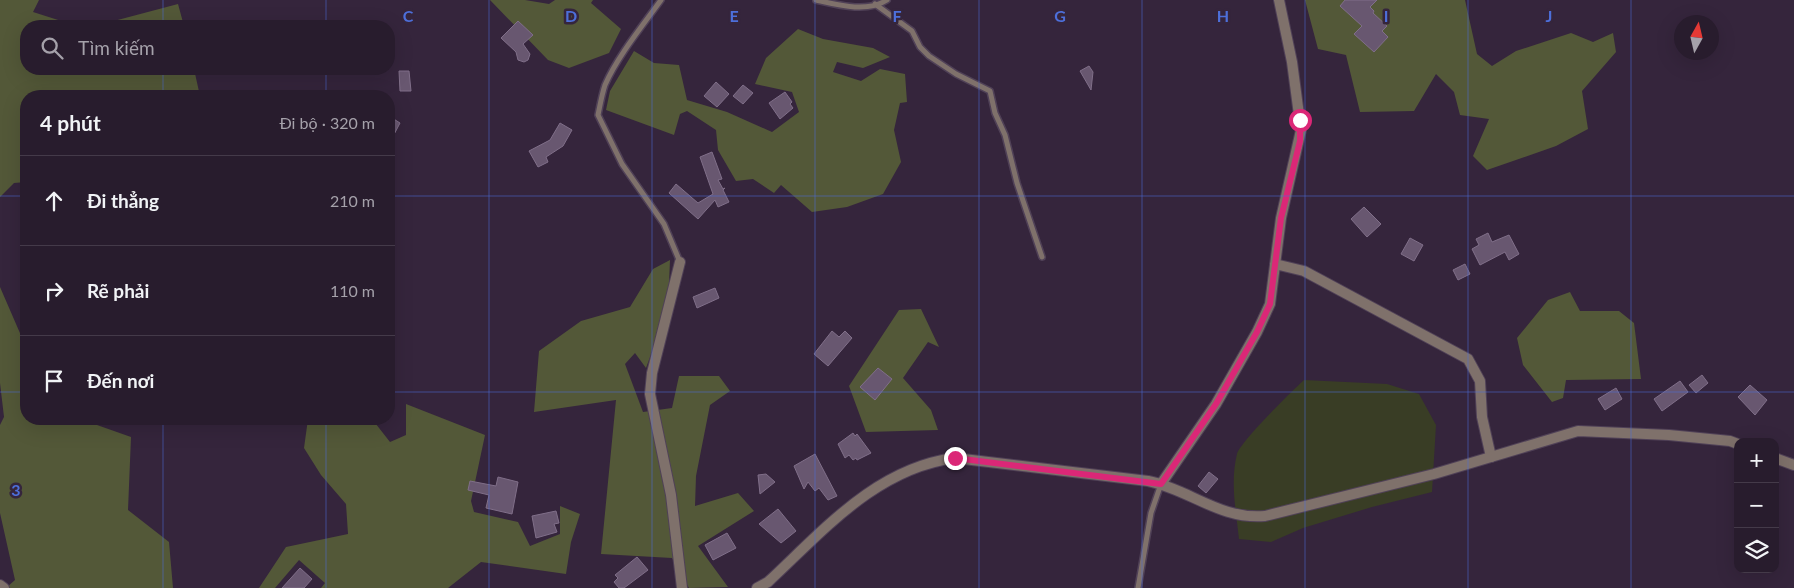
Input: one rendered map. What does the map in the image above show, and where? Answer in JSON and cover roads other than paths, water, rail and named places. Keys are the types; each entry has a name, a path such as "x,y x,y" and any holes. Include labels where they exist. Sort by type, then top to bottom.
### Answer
{"street":[{"path":"1161,484 1216,404 1270,304 1281,218 1300,130 1294,77 1280,0"},
{"path":"680,262 652,373 650,394 671,495 682,588"},
{"path":"1275,264 1304,271 1468,359 1480,381 1482,417 1491,457"},
{"path":"757,588 768,582 857,500 894,477 934,461 955,458 1161,484 1223,512 1250,517 1265,516 1434,474 1569,433 1586,431 1669,434 1734,442"},
{"path":"1779,459 1794,465"},
{"path":"0,585 4,588"}],"lane":[{"path":"661,0 634,36 611,74 606,84 598,115 622,164 664,224 680,262"},
{"path":"816,0 858,7 887,0"},
{"path":"875,4 912,31 920,47 929,56 956,74 990,91 995,113 1005,135 1016,183 1042,257"},
{"path":"1138,588 1151,513 1161,484"}]}
